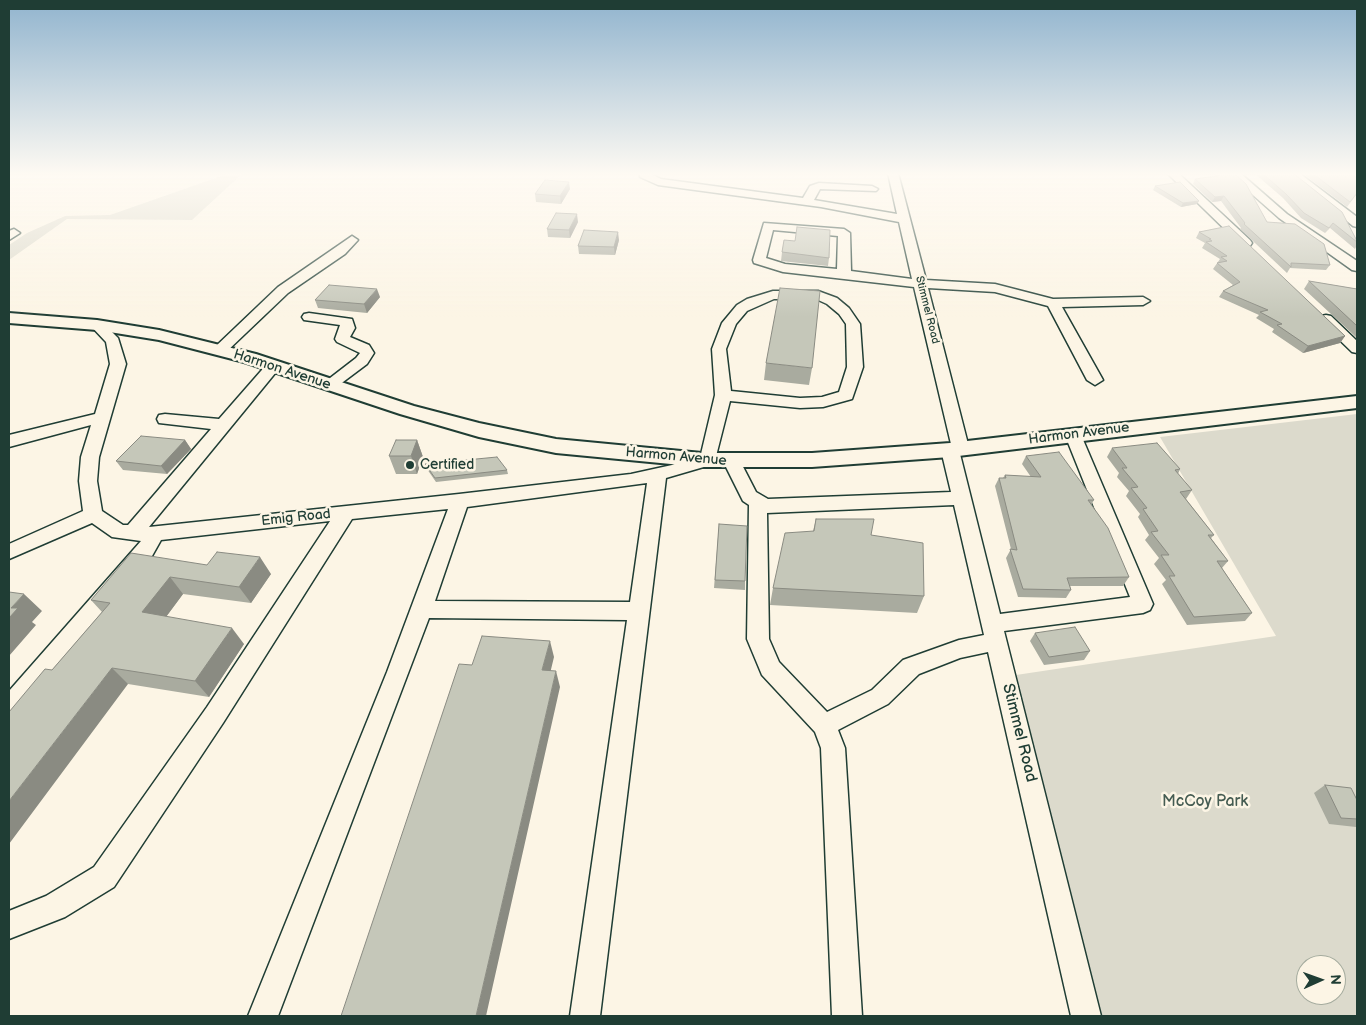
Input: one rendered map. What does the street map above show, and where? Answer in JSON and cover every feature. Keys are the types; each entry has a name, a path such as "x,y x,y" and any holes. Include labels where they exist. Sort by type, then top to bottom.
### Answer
{"main road":[{"name":"Harmon Avenue","path":"9,318 96,324 159,335 220,350 273,366 407,410 479,430 556,446 705,460 812,460 955,449 1357,402"}],"street":[{"name":"Stimmel Road","path":"904,221 920,284 955,449 962,498 1086,1016"},
{"path":"1222,221 1258,255"},
{"path":"1290,221 1357,267"},
{"path":"844,274 844,233 768,226 759,260 783,268 920,284 995,288 1053,303 1143,301"},
{"path":"220,350 282,290 341,251 352,240"},
{"path":"705,460 723,395 719,349 729,323 742,308 752,302 774,295 818,295 832,301 844,311 854,324 854,367 846,395 824,402 800,403 723,395"},
{"path":"1053,303 1095,380"},
{"path":"1314,308 1357,349"},
{"path":"14,548 93,514 88,481 90,458 118,364 113,341 96,324"},
{"path":"133,533 273,366"},
{"path":"9,441 103,416"},
{"path":"165,419 224,426"},
{"path":"824,725 880,697 911,667 959,649 994,632 1143,604 1073,435"},
{"name":"Emig Road","path":"93,514 119,532 155,533 459,501 658,475 705,460"},
{"path":"732,461 749,496 765,506 962,498"},
{"path":"585,1016 638,611 658,475"},
{"path":"758,503 758,639 770,668 824,725 833,748 847,1016"},
{"path":"9,925 56,907 104,877 215,715 346,513"},
{"path":"422,609 638,611"}],"lane":[{"path":"309,317 347,322 348,328 342,339 364,348 367,353 362,361 329,384"},
{"path":"263,1016 422,609 454,522 459,501"},
{"path":"9,707 145,551 155,533"}],"green space":[{"path":"54,221 64,221 9,260 9,245 27,233"},
{"name":"McCoy Park","path":"1357,414 1357,1016 1102,1016 1016,675 1276,636 1160,437"}],"building":[{"path":"552,221 574,221 569,230 547,229"},
{"path":"1243,221 1295,224 1324,244 1330,265 1291,263 1291,267"},
{"path":"1317,221 1347,221 1357,242 1333,223 1329,228"},
{"path":"1229,226 1345,336 1308,346 1277,325 1282,324 1260,312 1268,310 1223,291 1240,282 1217,263 1227,261 1221,257 1227,256 1206,242 1212,241 1199,232"},
{"path":"797,227 830,230 829,258 782,252 784,240 795,241"},
{"path":"584,230 618,232 614,247 578,246"},
{"path":"1309,281 1357,289 1357,326"},
{"path":"329,285 377,289 364,304 315,300"},
{"path":"780,288 820,291 812,368 766,363"},
{"path":"141,436 185,440 161,466 116,461"},
{"path":"396,440 417,440 411,456 389,456"},
{"path":"1157,443 1180,469 1175,470 1192,490 1180,492 1214,535 1208,535 1228,561 1217,561 1252,613 1194,617 1169,576 1175,576 1161,555 1169,555 1151,532 1158,531 1143,509 1147,508 1131,488 1138,487 1122,468 1127,468 1112,448"},
{"path":"1059,452 1094,500 1088,500 1108,528 1129,577 1067,578 1071,590 1023,589 1010,549 1017,550 999,478 1006,478 1005,475 1041,477 1026,456"},
{"path":"497,457 507,470 435,478 425,464"},
{"path":"816,519 874,519 871,535 923,543 924,596 773,588 785,533 814,531"},
{"path":"719,524 747,526 745,581 715,580"},
{"path":"217,552 260,557 239,587 170,577 142,612 232,628 195,681 112,668 9,801 9,712 45,669 52,670 110,603 91,600 131,553 207,565"},
{"path":"9,592 24,594 11,608 18,608 9,618"},
{"path":"1075,627 1090,651 1049,657 1035,633"},
{"path":"482,636 550,641 542,670 556,671 476,1016 341,1016 459,664 472,665"},
{"path":"1325,785 1351,788 1357,800 1357,819 1341,818"}],"place":[{"name":"Certified","path":"410,465"}]}
